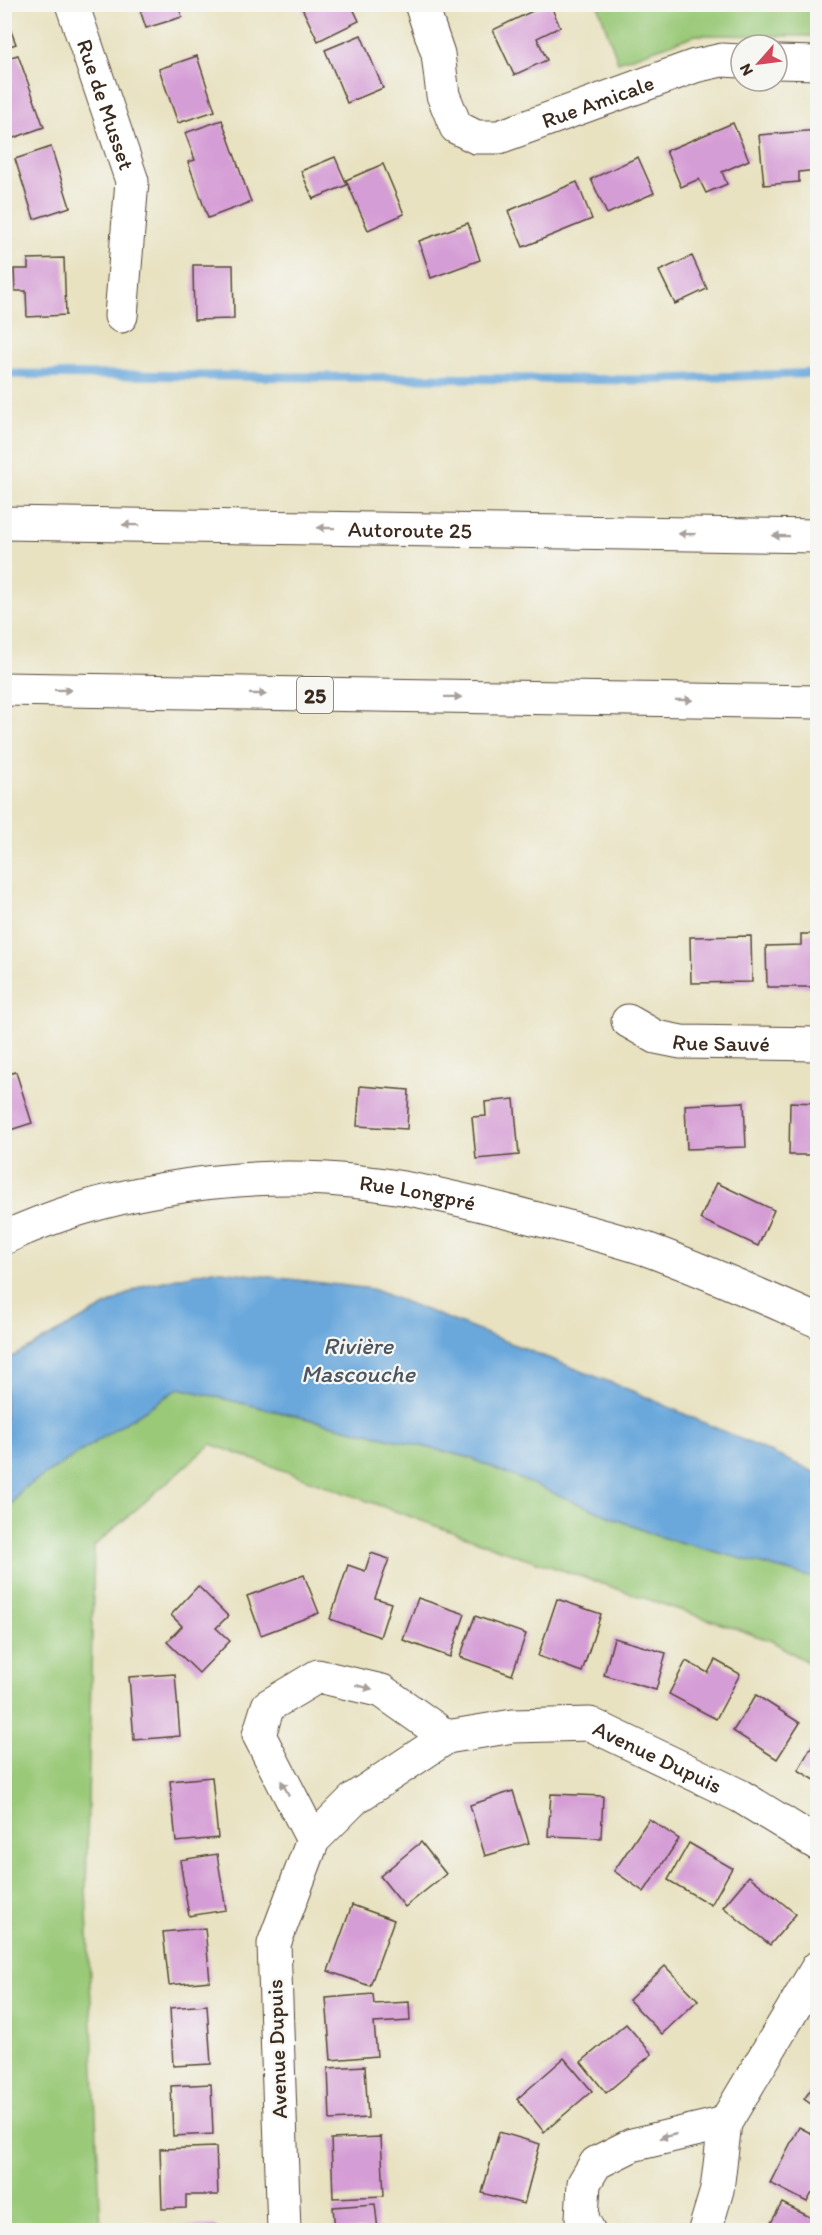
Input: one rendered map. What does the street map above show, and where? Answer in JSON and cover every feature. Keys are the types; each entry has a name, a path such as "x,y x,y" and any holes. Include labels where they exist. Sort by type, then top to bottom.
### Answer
{"main road":[{"name":"Rue de Musset","path":"72,4 132,182 121,315"},
{"name":"Rue Amicale","path":"421,4 438,54 443,95 456,127 476,137 499,137 695,66 729,60"},
{"path":"789,62 818,63"},
{"name":"Autoroute 25","path":"4,523 818,536"},
{"name":"25","path":"4,689 818,702"},
{"name":"Rue Sauvé","path":"628,1021 649,1034 674,1041 818,1044"},
{"name":"Rue Longpré","path":"4,1238 85,1209 168,1189 253,1179 340,1180 425,1192 616,1239 738,1286 818,1321"},
{"path":"313,1840 259,1735 268,1706 318,1676 382,1691 447,1737"},
{"name":"Avenue Dupuis","path":"284,2230 274,1944 313,1840 355,1798 447,1737 513,1726 590,1724 740,1796 818,1844"},
{"path":"705,2230 717,2190 725,2123 818,1967"},
{"path":"588,2230 582,2218 584,2183 596,2163 632,2145 725,2123"}],"green space":[{"path":"598,5 817,5 817,36 789,36 789,33 696,35 618,62"},
{"path":"179,1388 467,1457 657,1536 817,1579 817,1668 772,1641 499,1549 211,1444 94,1546 86,1888 101,2230 5,2230 4,1514 24,1488"}],"water":[{"name":"Rivière Mascouche","path":"213,1270 372,1289 635,1392 817,1473 817,1579 657,1536 467,1457 179,1388 21,1490 5,1513 5,1361 142,1286"}],"building":[{"path":"138,4 178,4 182,17 146,28"},
{"path":"300,4 351,4 359,21 318,41"},
{"path":"550,4 560,27 537,38 547,60 514,75 493,30"},
{"path":"4,13 16,44 4,48"},
{"path":"361,35 383,88 347,103 325,50"},
{"path":"18,55 44,127 8,140 4,130 4,59"},
{"path":"197,56 215,111 178,123 159,69"},
{"path":"222,120 251,202 208,218 188,162 195,160 185,133"},
{"path":"733,123 749,160 722,172 727,184 706,193 699,179 681,187 666,151"},
{"path":"818,130 818,170 799,172 799,182 764,185 759,135"},
{"path":"51,147 70,207 34,219 15,159"},
{"path":"335,157 347,185 313,199 301,171"},
{"path":"638,157 654,193 607,214 591,179"},
{"path":"383,164 404,214 368,230 346,180"},
{"path":"577,182 592,219 523,247 508,211"},
{"path":"468,223 480,260 431,278 419,241"},
{"path":"692,256 707,289 675,304 659,271"},
{"path":"64,258 66,315 27,317 26,291 15,291 14,269 28,269 28,259"},
{"path":"193,265 233,265 234,319 194,320"},
{"path":"801,934 817,934 818,987 767,987 766,946 801,945"},
{"path":"751,936 752,982 691,983 690,937"},
{"path":"16,1072 32,1123 4,1132 4,1075"},
{"path":"360,1086 409,1090 407,1129 357,1126"},
{"path":"514,1099 519,1155 476,1159 472,1117 486,1116 485,1102"},
{"path":"744,1102 746,1147 687,1149 685,1105"},
{"path":"790,1102 818,1103 818,1155 789,1155"},
{"path":"717,1183 774,1210 758,1246 700,1219"},
{"path":"371,1553 389,1559 375,1598 391,1603 380,1637 330,1619 348,1565 365,1571"},
{"path":"304,1575 319,1613 261,1635 247,1596"},
{"path":"198,1586 228,1616 216,1628 230,1641 199,1673 167,1642 182,1626 171,1615"},
{"path":"418,1598 465,1614 450,1657 403,1640"},
{"path":"557,1599 601,1614 582,1672 538,1656"},
{"path":"475,1616 526,1634 512,1675 460,1657"},
{"path":"614,1638 666,1653 656,1690 604,1675"},
{"path":"715,1660 740,1674 716,1719 669,1694 686,1661 708,1673"},
{"path":"175,1674 180,1736 134,1740 129,1677"},
{"path":"756,1695 800,1723 777,1759 733,1731"},
{"path":"818,1735 818,1782 798,1770"},
{"path":"212,1777 218,1838 176,1842 170,1781"},
{"path":"513,1791 529,1843 485,1856 470,1805"},
{"path":"551,1794 603,1796 601,1838 548,1836"},
{"path":"649,1819 679,1839 644,1892 614,1871"},
{"path":"421,1842 446,1874 405,1907 380,1876"},
{"path":"689,1843 732,1868 711,1905 668,1880"},
{"path":"217,1854 226,1910 189,1916 180,1860"},
{"path":"749,1876 796,1914 770,1945 723,1907"},
{"path":"352,1905 394,1920 370,1986 328,1971"},
{"path":"205,1928 210,1981 169,1985 163,1932"},
{"path":"665,1966 698,2000 662,2034 629,2000"},
{"path":"373,1994 374,2004 409,2002 410,2021 374,2023 377,2056 331,2060 326,1998"},
{"path":"207,2005 211,2064 173,2066 170,2008"},
{"path":"626,2024 652,2054 606,2093 581,2062"},
{"path":"564,2058 592,2091 544,2132 517,2099"},
{"path":"365,2066 368,2118 330,2120 328,2068"},
{"path":"818,2080 818,2109 804,2099"},
{"path":"211,2084 213,2134 173,2136 171,2086"},
{"path":"799,2127 818,2137 818,2182 807,2202 770,2183"},
{"path":"499,2132 540,2144 524,2204 482,2193"},
{"path":"381,2137 384,2196 333,2198 331,2139"},
{"path":"216,2147 218,2195 186,2195 186,2208 162,2209 160,2149"},
{"path":"782,2203 818,2221 818,2230 767,2230"},
{"path":"375,2204 378,2230 335,2230 333,2207"},
{"path":"216,2225 216,2230 174,2230 174,2227"}],"waterway":[{"path":"4,374 640,380 818,373"}]}
